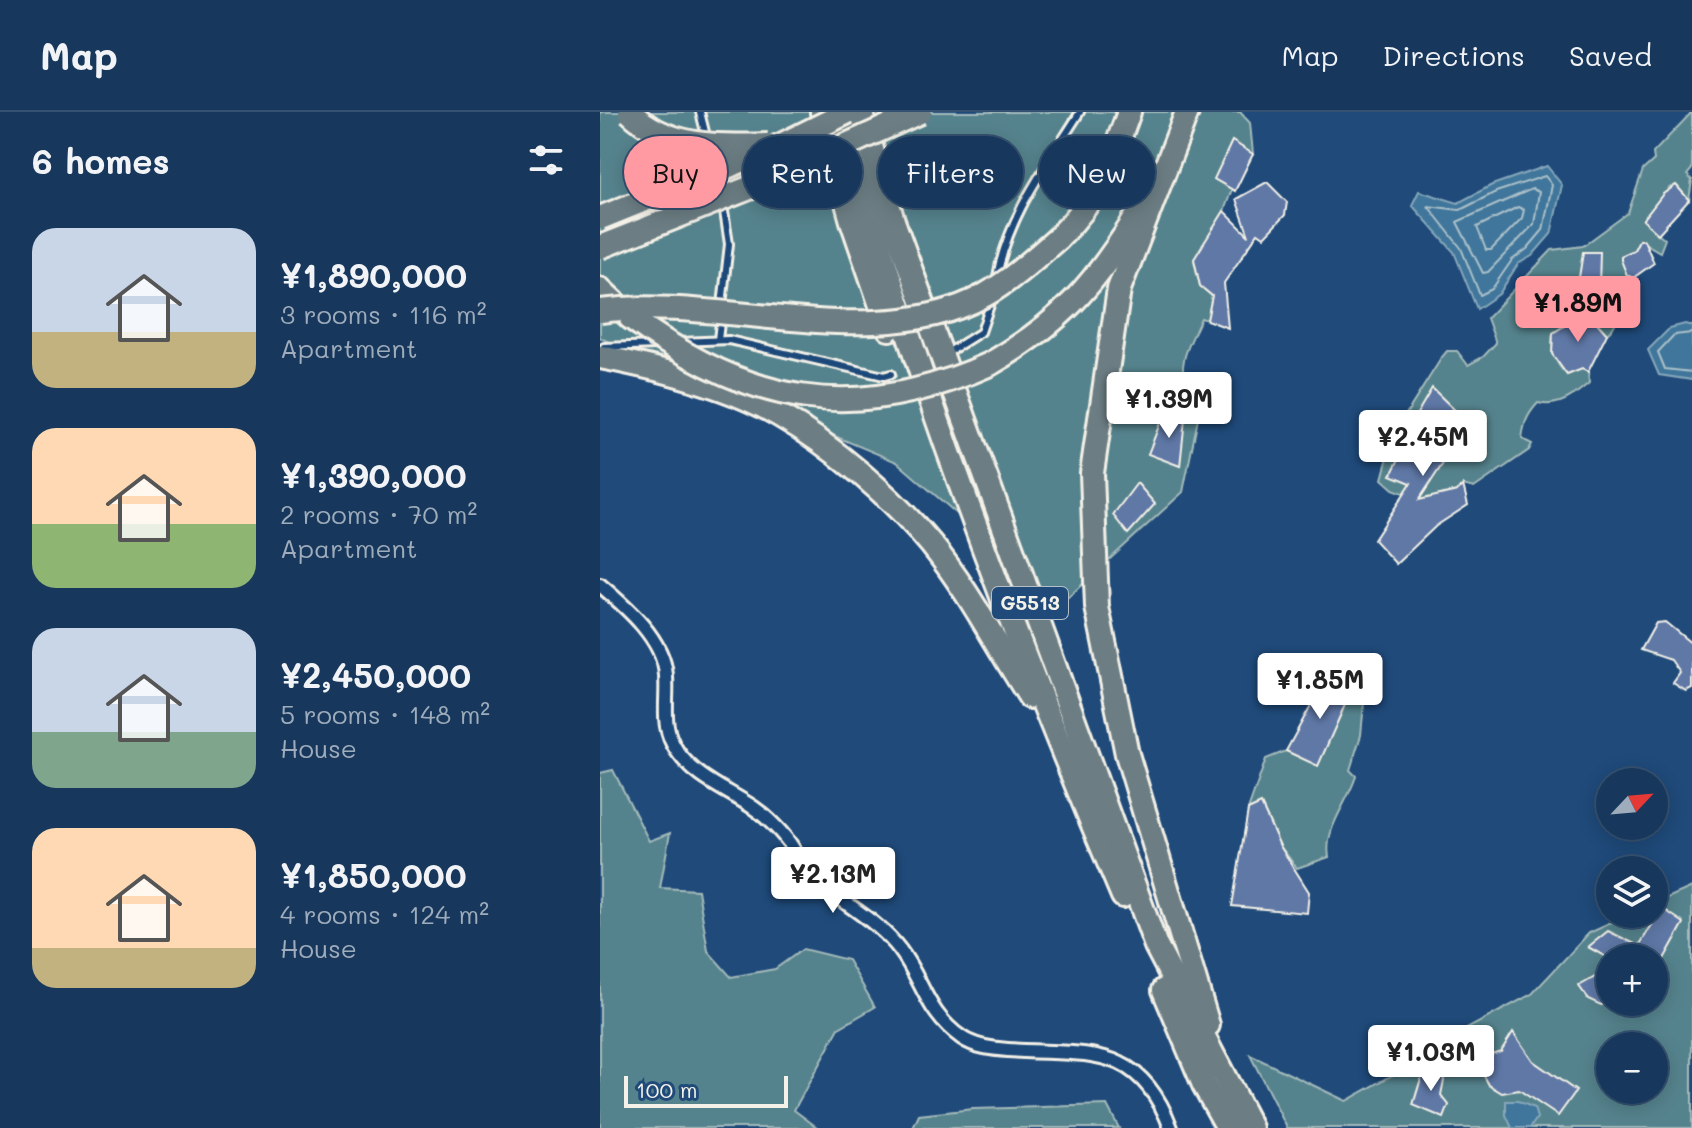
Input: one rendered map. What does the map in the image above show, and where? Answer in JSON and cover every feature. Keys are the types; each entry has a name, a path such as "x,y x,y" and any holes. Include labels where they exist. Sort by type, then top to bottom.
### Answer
{"highway":[{"path":"630,112 644,126 670,138 712,146 743,146"},
{"path":"822,112 852,221 907,379 948,455"},
{"name":"G5513","path":"838,112 908,340 948,455 1062,749 1204,1085 1228,1128"},
{"path":"799,136 848,112"},
{"name":"G5513","path":"861,112 893,221 1156,946 1251,1128"},
{"path":"872,112 893,221"},
{"path":"600,247 762,183 920,112"},
{"path":"600,311 664,307 835,322 891,321 941,312 984,296 1057,239 1087,209 1107,173 1129,112"},
{"path":"1187,112 1119,289 1092,473 1097,607 1127,754 1226,1083"},
{"path":"600,218 743,160"},
{"path":"600,289 631,318 662,340 742,383 789,394 836,400 879,398 925,389 990,364 1020,347 1069,308 1103,270 1162,176"},
{"path":"600,357 662,370 778,414 841,459 929,543 962,587 1062,749"}],"street":[{"path":"600,585 645,630 658,649 666,674 666,729 677,751 690,767 756,809 791,845 802,867 898,947 915,972 920,991 943,1021 964,1040 986,1048 1101,1054 1152,1087 1171,1128"}],"lane":[{"path":"700,112 706,136"},
{"path":"952,350 981,332 990,307 1006,235 1017,210 1080,112"},
{"path":"718,340 729,244 723,208"},
{"path":"600,346 718,340 845,365 884,376 891,374"}],"green space":[{"path":"600,112 1240,112 1250,123 1253,154 1232,141 1216,180 1232,189 1224,211 1194,261 1200,286 1212,296 1207,320 1201,318 1183,364 1186,384 1200,409 1183,492 1061,604 897,462 600,338"},
{"path":"1692,112 1692,169 1687,175 1692,180 1689,200 1676,185 1669,188 1643,220 1665,239 1660,252 1639,240 1634,250 1621,256 1627,275 1633,278 1633,288 1626,292 1616,282 1610,283 1602,300 1604,309 1616,301 1618,315 1613,327 1607,334 1583,314 1553,333 1556,361 1567,375 1582,369 1588,372 1589,383 1559,402 1538,403 1529,415 1523,433 1522,439 1532,444 1529,450 1474,488 1463,485 1457,491 1427,499 1429,503 1393,489 1382,479 1395,432 1442,357 1447,351 1457,351 1468,365 1483,357 1496,343 1487,318 1552,250 1583,246 1628,213 1643,170 1654,160 1653,153"},
{"path":"1352,689 1364,703 1361,735 1350,770 1356,776 1333,826 1329,857 1297,868 1280,846 1261,804 1248,810 1266,759 1286,751 1317,765"},
{"path":"613,770 649,841 670,833 660,888 698,890 708,951 731,977 775,969 803,949 848,960 875,1007 839,1028 794,1110 818,1128 600,1128 600,773"},
{"path":"1692,887 1692,1128 1287,1128 1250,1055 1346,1101 1430,1054 1459,1033 1532,994 1589,933 1600,928 1668,928 1668,898"},
{"path":"1107,1105 1119,1128 913,1128 919,1115 973,1109"}],"water":[{"path":"1547,166 1562,185 1551,234 1532,256 1518,264 1499,294 1477,309 1454,252 1412,205 1419,191 1458,203 1492,185"},
{"path":"1685,324 1692,326 1692,380 1659,375 1648,350 1670,328"},
{"path":"1506,1101 1518,1101 1534,1108 1537,1118 1530,1128 1512,1128 1506,1115"}],"building":[{"path":"1232,141 1253,154 1235,191 1214,179"},
{"path":"1267,182 1287,202 1285,215 1264,237 1258,233 1224,283 1228,328 1207,320 1212,296 1200,286 1194,259 1224,211 1249,236 1236,199"},
{"path":"1676,185 1689,200 1658,234 1643,220 1663,194"},
{"path":"1639,240 1644,240 1654,263 1633,278 1627,275 1621,256 1634,250"},
{"path":"1583,252 1600,252 1599,287 1578,284"},
{"path":"1583,314 1591,316 1607,334 1588,372 1582,369 1567,375 1552,354 1553,333"},
{"path":"1432,388 1469,424 1419,500 1457,491 1463,485 1468,505 1436,526 1396,564 1374,540 1411,483 1391,475 1403,451 1401,441"},
{"path":"1164,413 1185,419 1180,466 1148,454"},
{"path":"1137,483 1155,504 1128,534 1113,515"},
{"path":"1665,622 1692,644 1692,688 1686,691 1673,683 1680,673 1671,660 1641,650 1656,623"},
{"path":"1329,672 1352,689 1318,766 1286,751"},
{"path":"1261,804 1280,846 1309,892 1307,913 1232,906 1248,810"},
{"path":"1668,912 1684,923 1668,952 1668,944 1640,944 1650,928 1668,928"},
{"path":"1608,931 1635,944 1596,944 1596,951 1588,947"},
{"path":"1596,976 1596,1003 1588,999 1579,986"},
{"path":"1513,1032 1533,1061 1576,1091 1558,1116 1519,1090 1502,1093 1489,1085 1475,1059 1501,1051"},
{"path":"1425,1065 1440,1072 1444,1080 1441,1095 1449,1105 1444,1118 1413,1105"}]}
